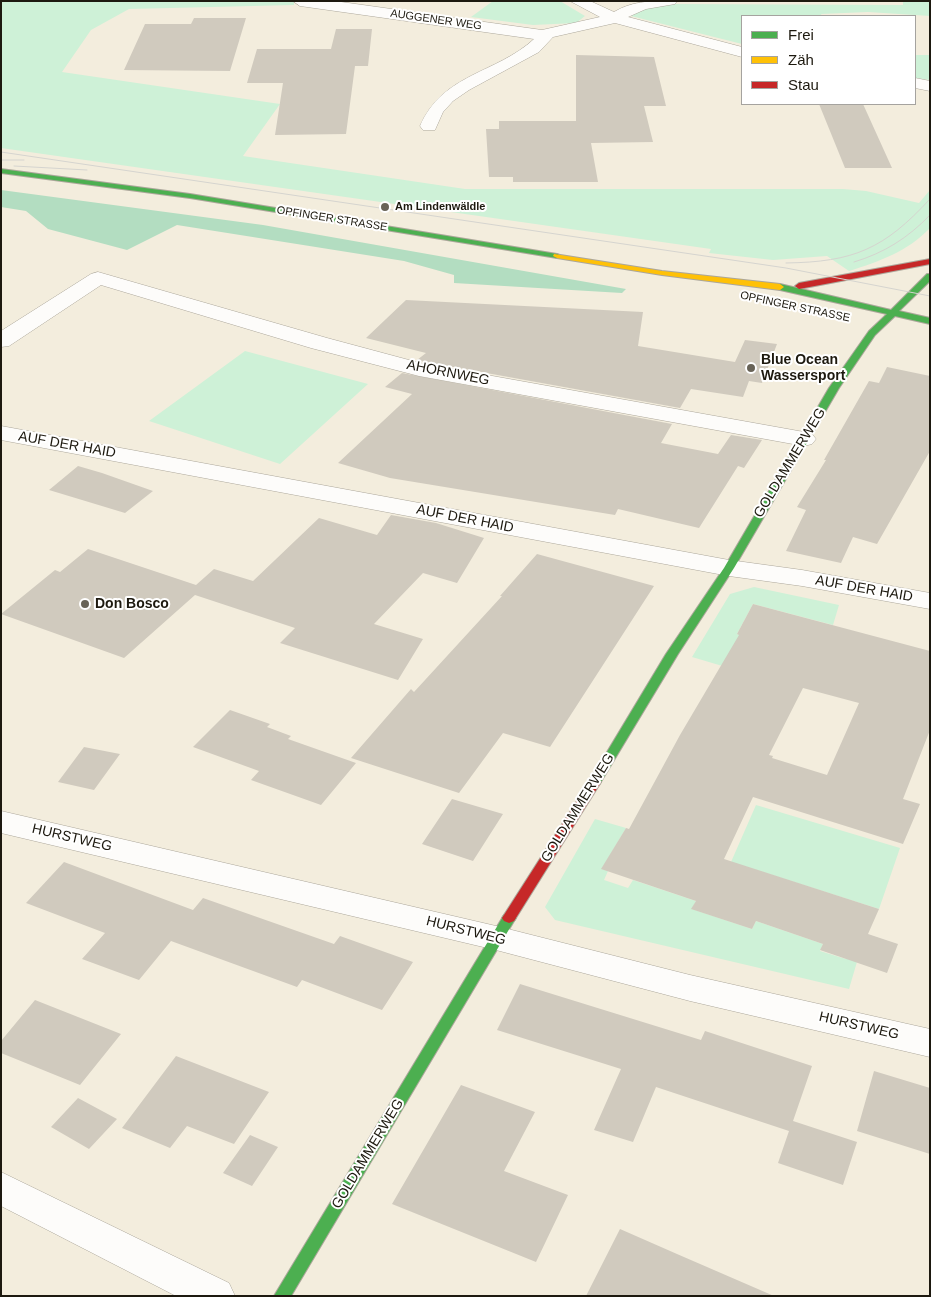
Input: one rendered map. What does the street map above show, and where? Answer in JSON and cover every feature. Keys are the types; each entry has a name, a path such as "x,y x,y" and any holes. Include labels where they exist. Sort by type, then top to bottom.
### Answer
{"street":[{"name":"AUGGENER WEG","path":"300,1 542,34 615,18"},
{"path":"577,1 615,18 741,52"},
{"path":"615,18 630,9 670,1"},
{"path":"429,126 431,116 439,104 478,77 537,47 545,37 542,34"},
{"path":"916,84 930,86"},
{"name":"OPFINGER STRASSE","path":"1,171 190,196 662,273 786,288 930,321"},
{"path":"786,288 930,260"},
{"name":"OPFINGER STRASSE","path":"662,273 697,286 726,292"},
{"name":"GOLDAMMERWEG","path":"282,1296 496,938 574,816 672,654 729,568 804,439 860,350 872,334 887,327 894,314 930,276"},
{"name":"AHORNWEG","path":"1,341 98,278 319,343 419,369 804,439"},
{"name":"OPFINGER STRASSE","path":"863,322 887,327"},
{"name":"AUF DER HAID","path":"1,433 729,568 802,578 930,601"},
{"name":"HURSTWEG","path":"1,822 496,938 609,968 930,1043"},
{"path":"1,1188 215,1296"}],"green space":[{"path":"1,1 294,1 294,5 129,9 91,30 62,72 280,104 243,156 465,189 843,189 866,191 919,203 930,190 930,228 902,250 849,271 827,256 773,260 709,253 711,249 1,148"},
{"path":"493,1 560,1 585,16 576,23 533,25 471,17"},
{"path":"903,1 930,1 930,16 868,12 822,15 741,15 741,44 631,16 642,9 672,4 903,5"},
{"path":"916,55 930,55 930,80 916,78"},
{"path":"1,190 263,225 626,289 622,293 454,283 454,275 404,261 177,225 127,250 48,229 26,211 1,207"},
{"path":"245,351 368,384 280,464 149,421"},
{"path":"754,587 839,605 833,625 753,604 737,634 743,636 800,689 692,657 730,594"},
{"path":"756,805 900,848 879,909 731,862"},
{"path":"595,819 626,828 602,869 608,871 604,880 628,888 633,880 696,901 692,909 752,929 756,921 823,944 820,951 846,959 859,955 849,989 555,920 545,907"}],"building":[{"path":"194,18 246,18 230,71 124,70 145,24 191,24"},
{"path":"336,29 372,29 368,66 355,66 346,134 275,135 283,83 247,83 257,49 331,49"},
{"path":"576,55 654,57 666,106 644,106 653,142 591,143 598,182 513,182 513,177 489,177 486,129 499,129 499,121 576,121"},
{"path":"819,105 863,105 892,168 845,168"},
{"path":"406,300 643,312 638,346 735,362 745,340 777,344 762,383 749,381 743,397 691,389 680,408 420,361 417,360 426,353 366,338"},
{"path":"887,367 930,376 930,451 877,544 853,537 841,563 786,551 806,510 797,507 826,460 824,460 869,381 879,383"},
{"path":"402,373 672,424 661,443 718,454 731,435 762,440 744,468 738,466 699,528 618,509 615,515 390,478 338,463 412,394 385,387"},
{"path":"78,466 153,491 125,513 49,490"},
{"path":"391,515 436,523 484,538 457,583 423,573 374,624 423,639 398,680 280,643 295,628 195,595 124,658 1,614 55,570 60,572 88,549 196,585 214,569 253,581 319,518 377,535"},
{"path":"537,554 654,586 550,747 503,733 459,793 351,758 411,689 414,692 502,596 500,596"},
{"path":"753,604 930,651 930,730 903,799 920,804 903,844 753,797 724,859 879,909 868,934 898,944 887,973 820,950 823,944 756,921 752,929 691,909 696,901 601,869 626,828 629,829 680,735 739,635 737,634","holes":["803,688 859,703 827,775 772,758 773,756 769,755"]},
{"path":"230,710 270,724 267,727 291,736 288,739 356,763 321,805 251,780 259,771 193,747"},
{"path":"84,747 120,754 94,790 58,782"},
{"path":"452,799 503,814 473,861 422,844"},
{"path":"64,862 193,910 203,898 334,944 340,936 413,962 382,1010 302,980 297,987 171,941 139,980 82,959 105,933 26,903"},
{"path":"520,984 701,1040 705,1031 812,1066 793,1121 857,1142 843,1185 778,1163 789,1131 656,1087 633,1142 594,1130 621,1069 497,1030"},
{"path":"35,1000 121,1034 80,1085 1,1053 1,1041"},
{"path":"176,1056 269,1092 234,1144 187,1126 170,1148 122,1128"},
{"path":"874,1071 930,1088 930,1154 857,1131"},
{"path":"461,1085 535,1112 504,1171 568,1195 536,1262 392,1204"},
{"path":"78,1098 117,1119 89,1149 51,1127"},
{"path":"250,1135 278,1147 252,1186 223,1173"},
{"path":"620,1229 677,1254 774,1296 586,1296"}],"tram line":[{"path":"1,152 786,268 930,296"},
{"path":"1,160 24,160"},
{"path":"14,166 87,170"},
{"path":"786,263 831,260 866,249 898,230 930,199"},
{"path":"854,262 895,244 930,215"}],"traffic: fast":[{"path":"1,171 190,196 557,256"},
{"path":"595,782 672,654 729,568 834,388 872,333 930,276"},
{"path":"780,287 930,321"},
{"path":"282,1296 509,918"}],"traffic: slow":[{"path":"557,256 662,273 780,287"}],"traffic: jam":[{"path":"799,286 930,261"},
{"path":"509,918 595,782"}],"place":[{"name":"Am Lindenwäldle","path":"385,207"},
{"name":"Blue Ocean Wassersport","path":"751,368"},
{"name":"Don Bosco","path":"85,604"}]}
